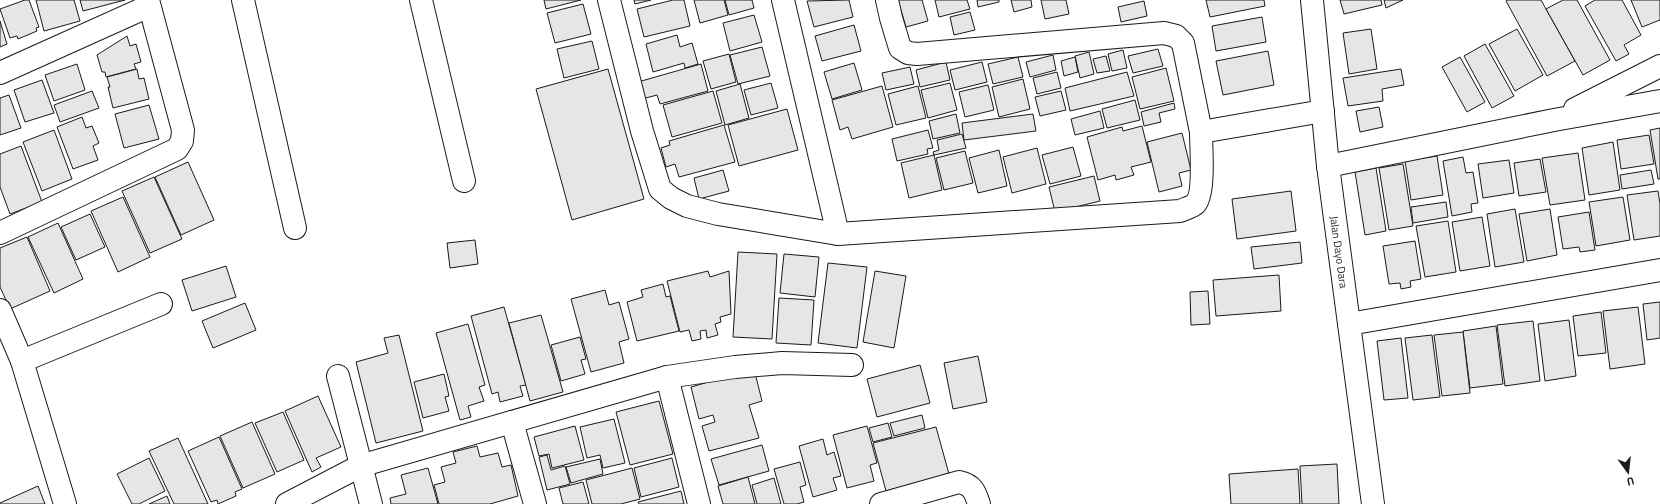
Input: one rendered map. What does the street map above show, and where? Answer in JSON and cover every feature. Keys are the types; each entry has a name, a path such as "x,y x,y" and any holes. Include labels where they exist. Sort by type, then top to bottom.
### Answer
{"street":[{"path":"243,0 295,228"},
{"path":"421,0 464,181"},
{"path":"609,0 642,131 660,190 671,198 687,206 718,214 838,234 1180,211 1195,204 1199,195 1201,179 1201,132 1183,43 1176,36 1164,33 917,54 908,53 900,48 887,0"},
{"path":"783,0 838,234"},
{"name":"Jalan Dayo Dara","path":"1312,0 1328,166 1373,504"},
{"path":"0,73 148,3 182,130 182,142 177,149 0,233"},
{"path":"1554,120 1660,66"},
{"path":"1328,166 1554,120 1660,101"},
{"path":"1201,132 1323,111"},
{"path":"1349,324 1660,270"},
{"path":"22,361 161,304"},
{"path":"0,310 22,361 65,504"},
{"path":"287,504 360,466 666,377 735,366 766,364 852,365"},
{"path":"338,376 371,504"},
{"path":"666,377 699,504"},
{"path":"512,422 535,504"},
{"path":"880,504 959,482 974,489 979,504"}],"building":[{"path":"29,0 39,27 36,28 37,31 18,39 17,36 10,38 0,9"},
{"path":"36,0 74,0 80,21 44,31"},
{"path":"80,0 125,0 83,11"},
{"path":"544,0 581,0 546,9"},
{"path":"634,0 651,0 635,4"},
{"path":"673,0 684,0 690,26 644,37 637,9"},
{"path":"694,0 724,0 728,15 700,23"},
{"path":"725,0 752,0 754,8 729,15"},
{"path":"849,0 853,17 814,27 807,1"},
{"path":"898,0 922,0 928,21 906,27"},
{"path":"935,0 967,0 970,9 939,17"},
{"path":"977,0 999,0 999,2 978,7"},
{"path":"1011,0 1031,0 1032,7 1014,12"},
{"path":"1041,0 1066,0 1069,14 1045,19"},
{"path":"1206,0 1264,0 1265,6 1210,17"},
{"path":"1340,0 1381,0 1382,5 1344,14"},
{"path":"1384,0 1403,0 1386,8"},
{"path":"1541,0 1575,61 1547,76 1506,1"},
{"path":"1563,0 1577,0 1610,60 1583,75 1546,9"},
{"path":"1595,0 1622,0 1641,35 1624,45 1629,54 1616,61 1585,6"},
{"path":"1631,0 1660,0 1660,20 1642,27"},
{"path":"1144,1 1147,16 1121,22 1118,7"},
{"path":"583,4 591,34 555,43 547,13"},
{"path":"970,12 975,30 954,35 950,17"},
{"path":"754,15 762,42 730,51 723,23"},
{"path":"1262,17 1266,42 1216,51 1212,26"},
{"path":"0,21 7,44 0,47"},
{"path":"854,25 861,51 822,61 815,36"},
{"path":"1371,29 1377,69 1349,74 1343,33"},
{"path":"1517,29 1543,75 1515,91 1489,44"},
{"path":"677,35 680,47 692,43 698,64 685,68 684,63 653,72 646,44"},
{"path":"127,36 130,46 136,44 141,62 134,64 136,69 106,77 105,72 102,72 97,55"},
{"path":"592,41 599,69 564,78 557,49"},
{"path":"1485,44 1514,96 1492,108 1464,56"},
{"path":"762,47 770,76 738,84 730,55"},
{"path":"1158,49 1163,66 1133,73 1128,56"},
{"path":"1123,50 1127,68 1112,71 1108,54"},
{"path":"1268,51 1274,85 1223,95 1216,61"},
{"path":"1089,52 1094,74 1080,78 1075,56"},
{"path":"729,54 736,82 711,89 703,61"},
{"path":"1053,55 1056,70 1030,77 1026,62"},
{"path":"1106,56 1110,71 1097,73 1093,59"},
{"path":"1018,57 1023,77 993,84 988,64"},
{"path":"1075,57 1078,72 1064,76 1061,61"},
{"path":"1460,57 1485,102 1467,112 1442,67"},
{"path":"946,62 950,80 920,87 916,70"},
{"path":"982,62 987,82 955,90 950,70"},
{"path":"854,63 862,90 832,99 824,72"},
{"path":"77,64 85,90 54,101 45,75"},
{"path":"701,64 708,91 660,104 657,95 642,99 638,82"},
{"path":"910,67 914,84 886,90 882,73"},
{"path":"1166,68 1174,101 1140,109 1132,77"},
{"path":"137,69 139,79 144,78 149,99 113,108 107,77"},
{"path":"608,69 644,199 572,220 536,89"},
{"path":"1401,69 1404,85 1382,89 1383,101 1348,106 1343,78"},
{"path":"1057,72 1061,88 1037,94 1033,78"},
{"path":"1127,72 1134,96 1070,111 1065,88"},
{"path":"1023,79 1030,109 999,117 992,87"},
{"path":"42,80 54,113 25,122 14,90"},
{"path":"771,83 778,108 751,115 744,90"},
{"path":"950,83 957,110 928,118 921,90"},
{"path":"740,84 749,118 725,125 716,91"},
{"path":"988,85 994,110 965,117 959,92"},
{"path":"882,86 893,127 852,139 848,127 840,130 832,100"},
{"path":"918,86 926,118 896,125 888,94"},
{"path":"92,91 99,108 60,122 54,105"},
{"path":"713,91 722,123 672,137 663,105"},
{"path":"1061,91 1066,110 1040,116 1035,97"},
{"path":"9,95 21,128 0,135 0,98"},
{"path":"1135,100 1140,120 1107,128 1102,109"},
{"path":"1174,103 1175,109 1159,113 1161,122 1144,126 1141,112"},
{"path":"149,105 159,139 124,148 115,114"},
{"path":"1379,107 1383,127 1360,132 1356,111"},
{"path":"787,109 798,150 739,166 728,125"},
{"path":"1100,111 1104,128 1075,135 1071,119"},
{"path":"956,114 960,133 933,139 929,121"},
{"path":"1033,114 1036,131 964,140 962,123"},
{"path":"82,117 86,128 92,126 99,143 93,146 98,160 73,169 57,127"},
{"path":"724,125 735,162 679,177 675,164 666,167 661,148 670,145 669,141"},
{"path":"1142,126 1151,162 1131,167 1134,175 1116,180 1115,175 1098,180 1087,137 1122,127 1123,131"},
{"path":"1660,128 1660,179 1658,179 1650,130"},
{"path":"54,130 72,179 42,191 23,142"},
{"path":"928,130 933,148 927,149 928,154 897,161 892,139"},
{"path":"1182,133 1191,170 1179,173 1182,186 1159,192 1147,142"},
{"path":"962,134 966,148 934,155 933,152 939,150 937,140"},
{"path":"1649,135 1654,164 1621,169 1617,140"},
{"path":"1613,142 1620,190 1589,195 1582,148"},
{"path":"21,146 42,202 10,214 0,187 0,154"},
{"path":"1073,147 1081,176 1050,184 1042,155"},
{"path":"1037,148 1046,184 1012,193 1003,157"},
{"path":"999,150 1007,186 978,193 969,158"},
{"path":"965,151 973,183 944,190 936,158"},
{"path":"1578,153 1585,200 1550,205 1542,158"},
{"path":"934,155 942,190 909,198 901,163"},
{"path":"1437,156 1443,195 1411,200 1405,161"},
{"path":"1463,157 1466,173 1473,172 1478,203 1471,204 1472,212 1452,216 1443,161"},
{"path":"1540,159 1546,192 1519,196 1514,163"},
{"path":"1509,160 1514,193 1483,198 1478,164"},
{"path":"188,162 214,220 181,235 155,177"},
{"path":"1403,164 1413,226 1389,230 1379,168"},
{"path":"1376,168 1386,231 1365,235 1355,172"},
{"path":"723,170 729,191 699,199 694,178"},
{"path":"1651,170 1654,184 1622,189 1620,175"},
{"path":"1094,176 1100,201 1055,212 1049,187"},
{"path":"154,177 182,239 150,253 122,191"},
{"path":"1291,191 1296,231 1237,239 1232,199"},
{"path":"1658,191 1660,204 1660,236 1634,240 1627,195"},
{"path":"123,197 150,257 118,272 91,211"},
{"path":"1623,197 1630,240 1596,246 1589,202"},
{"path":"1446,202 1448,217 1413,223 1411,207"},
{"path":"1515,209 1524,262 1495,267 1487,214"},
{"path":"1550,209 1557,255 1527,261 1519,214"},
{"path":"1589,212 1595,250 1580,252 1579,247 1563,249 1558,217"},
{"path":"90,214 105,247 76,260 61,227"},
{"path":"1482,217 1490,266 1460,271 1452,222"},
{"path":"1448,221 1456,272 1425,277 1416,226"},
{"path":"58,223 83,279 54,293 28,237"},
{"path":"27,237 50,291 10,309 0,287 0,248"},
{"path":"475,240 478,264 450,268 447,243"},
{"path":"1415,241 1421,279 1410,281 1411,287 1401,289 1400,283 1389,284 1383,246"},
{"path":"1300,242 1302,263 1254,269 1251,247"},
{"path":"738,252 777,254 772,339 733,337"},
{"path":"784,254 819,257 815,297 780,293"},
{"path":"828,263 867,267 857,348 818,343"},
{"path":"226,266 236,297 192,311 182,280"},
{"path":"708,271 710,277 729,271 731,314 720,317 721,322 715,324 718,335 707,338 706,330 700,331 701,339 692,341 689,330 680,332 667,281"},
{"path":"875,271 906,276 894,348 863,342"},
{"path":"1279,275 1281,311 1216,316 1213,280"},
{"path":"663,284 666,297 670,296 679,331 637,341 627,302 643,297 641,290"},
{"path":"605,290 609,305 619,302 629,339 619,342 624,363 591,372 571,299"},
{"path":"1208,291 1210,324 1191,325 1190,292"},
{"path":"779,298 814,300 811,345 776,343"},
{"path":"1660,302 1660,338 1647,340 1643,304"},
{"path":"245,303 256,330 213,348 202,321"},
{"path":"504,307 526,385 520,386 523,396 500,402 498,392 492,394 471,316"},
{"path":"1638,307 1645,364 1610,369 1603,311"},
{"path":"1601,312 1606,353 1578,356 1573,316"},
{"path":"541,315 563,392 530,401 509,323"},
{"path":"1569,320 1576,376 1545,381 1538,324"},
{"path":"1533,321 1540,381 1505,386 1497,325"},
{"path":"468,324 485,385 479,387 484,401 468,406 471,417 460,420 436,333"},
{"path":"1496,326 1503,384 1470,388 1463,331"},
{"path":"1463,332 1470,393 1442,396 1434,335"},
{"path":"399,335 423,431 376,443 356,362 388,353 384,338"},
{"path":"1432,335 1440,397 1413,400 1405,338"},
{"path":"580,337 586,359 581,360 585,374 561,381 551,345"},
{"path":"1401,338 1408,398 1384,400 1377,341"},
{"path":"978,356 987,402 953,409 944,363"},
{"path":"920,365 930,403 877,417 867,379"},
{"path":"754,369 762,401 749,405 759,438 709,451 702,426 715,422 713,415 699,419 691,387"},
{"path":"444,374 449,396 445,397 449,411 423,418 414,382"},
{"path":"318,396 341,447 316,458 321,467 312,472 285,411"},
{"path":"659,401 673,454 630,465 616,412"},
{"path":"283,412 304,460 277,472 255,423"},
{"path":"922,415 925,428 894,436 890,423"},
{"path":"614,419 625,463 603,468 600,455 587,458 580,427"},
{"path":"252,422 275,474 243,488 220,436"},
{"path":"888,423 892,437 873,442 869,428"},
{"path":"575,426 584,460 552,468 549,454 539,456 534,437"},
{"path":"867,426 877,463 870,465 874,481 847,488 833,435"},
{"path":"936,427 949,474 886,491 873,443"},
{"path":"219,437 242,489 235,492 236,496 218,504 217,500 211,502 188,451"},
{"path":"178,438 208,504 174,504 149,451"},
{"path":"823,439 827,455 834,452 841,476 833,478 837,490 813,497 799,446"},
{"path":"762,445 769,471 719,485 711,459"},
{"path":"477,446 480,457 498,453 502,467 511,465 518,496 490,504 439,504 434,485 445,482 441,467 456,463 453,452"},
{"path":"547,455 551,470 565,466 570,484 547,490 539,457"},
{"path":"149,458 165,491 139,504 132,504 117,474"},
{"path":"672,458 679,487 641,497 634,468"},
{"path":"600,459 603,474 571,483 566,467"},
{"path":"800,462 806,485 800,487 804,502 797,504 784,504 774,469"},
{"path":"1337,464 1339,504 1302,504 1300,466"},
{"path":"428,468 438,504 391,504 390,498 406,494 401,475"},
{"path":"632,468 640,499 621,504 592,504 586,480"},
{"path":"1298,469 1300,504 1231,504 1229,474"},
{"path":"748,477 755,504 723,504 718,486"},
{"path":"774,478 781,504 757,504 752,485"},
{"path":"583,482 589,504 563,504 559,488"},
{"path":"38,486 45,504 0,504 0,503"},
{"path":"681,491 684,504 639,504 638,502"},
{"path":"167,496 170,504 149,504"}]}
